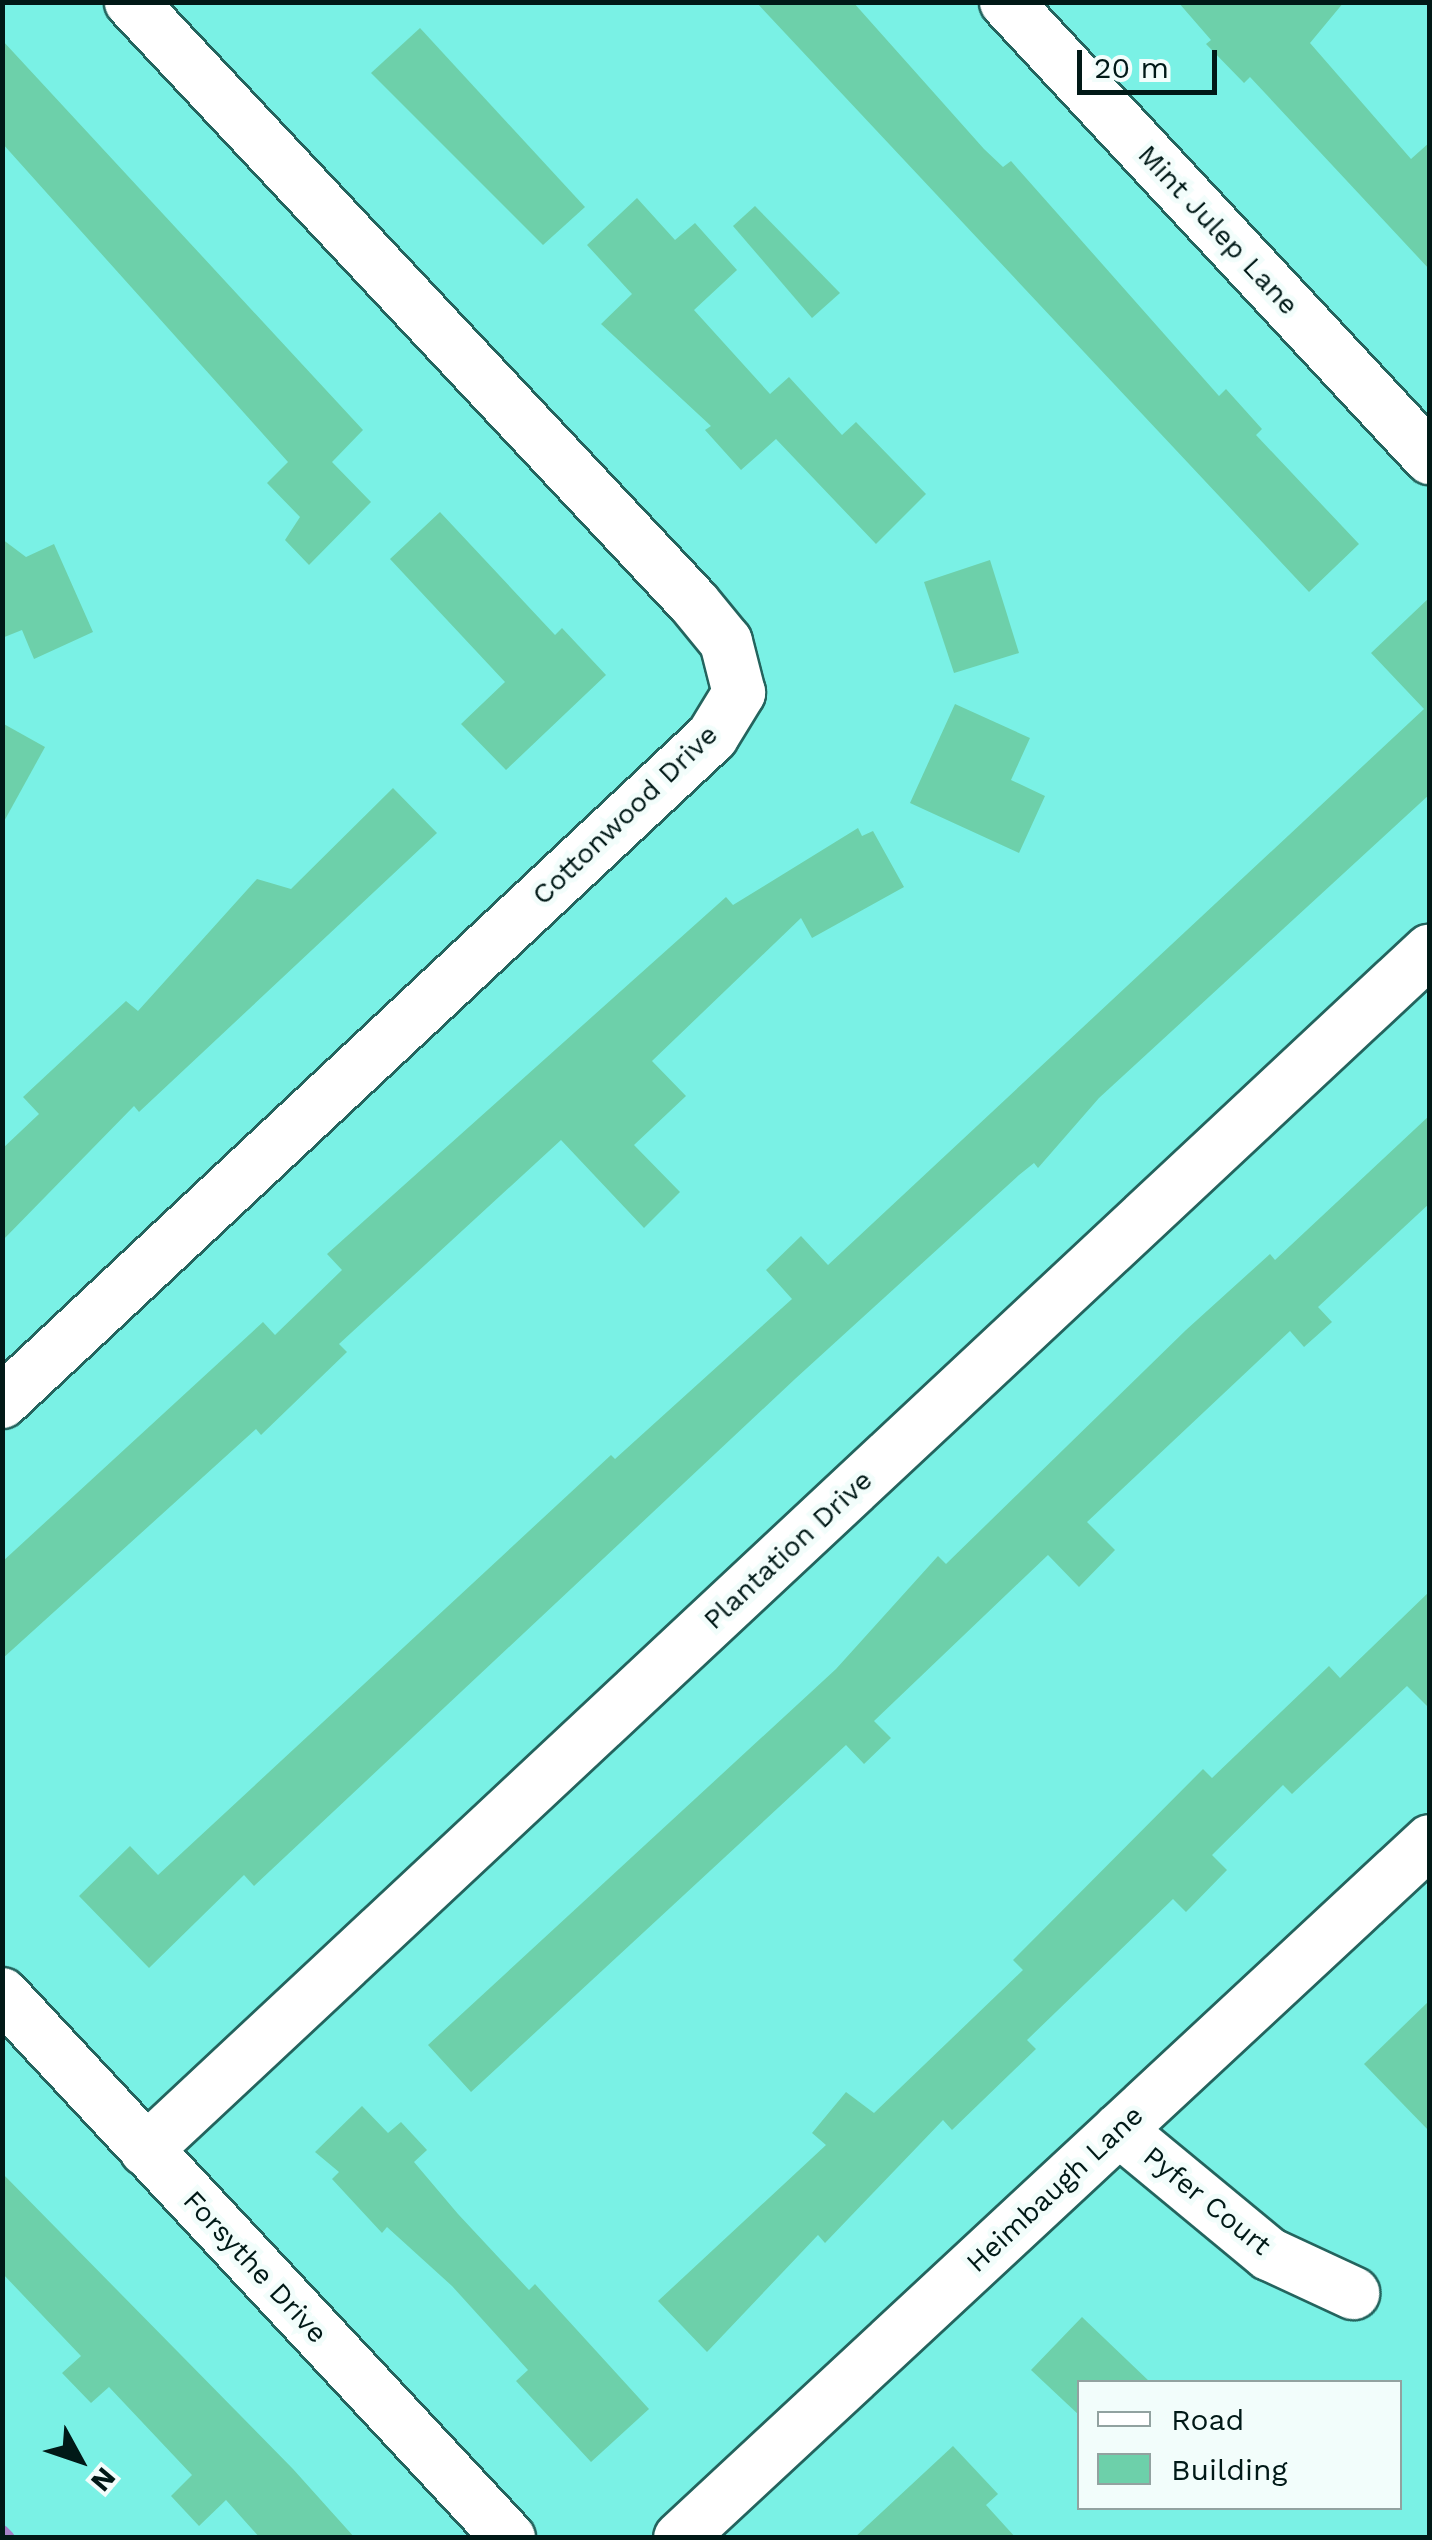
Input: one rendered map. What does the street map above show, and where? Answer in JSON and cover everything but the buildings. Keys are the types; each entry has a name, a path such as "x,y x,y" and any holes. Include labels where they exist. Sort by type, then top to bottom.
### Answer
{"street":[{"name":"Cottonwood Drive","path":"2,1402 712,736 740,678 726,642 694,603 131,2"},
{"name":"Mint Julep Lane","path":"1006,2 1430,458"},
{"name":"Plantation Drive","path":"146,2150 1430,950"},
{"name":"Heimbaugh Lane","path":"680,2538 1430,1841"},
{"name":"Forsythe Drive","path":"2,1994 509,2538"},
{"name":"Pyfer Court","path":"1119,2130 1269,2254 1353,2293"}],"waterway":[{"path":"2,2532 8,2538"}]}
